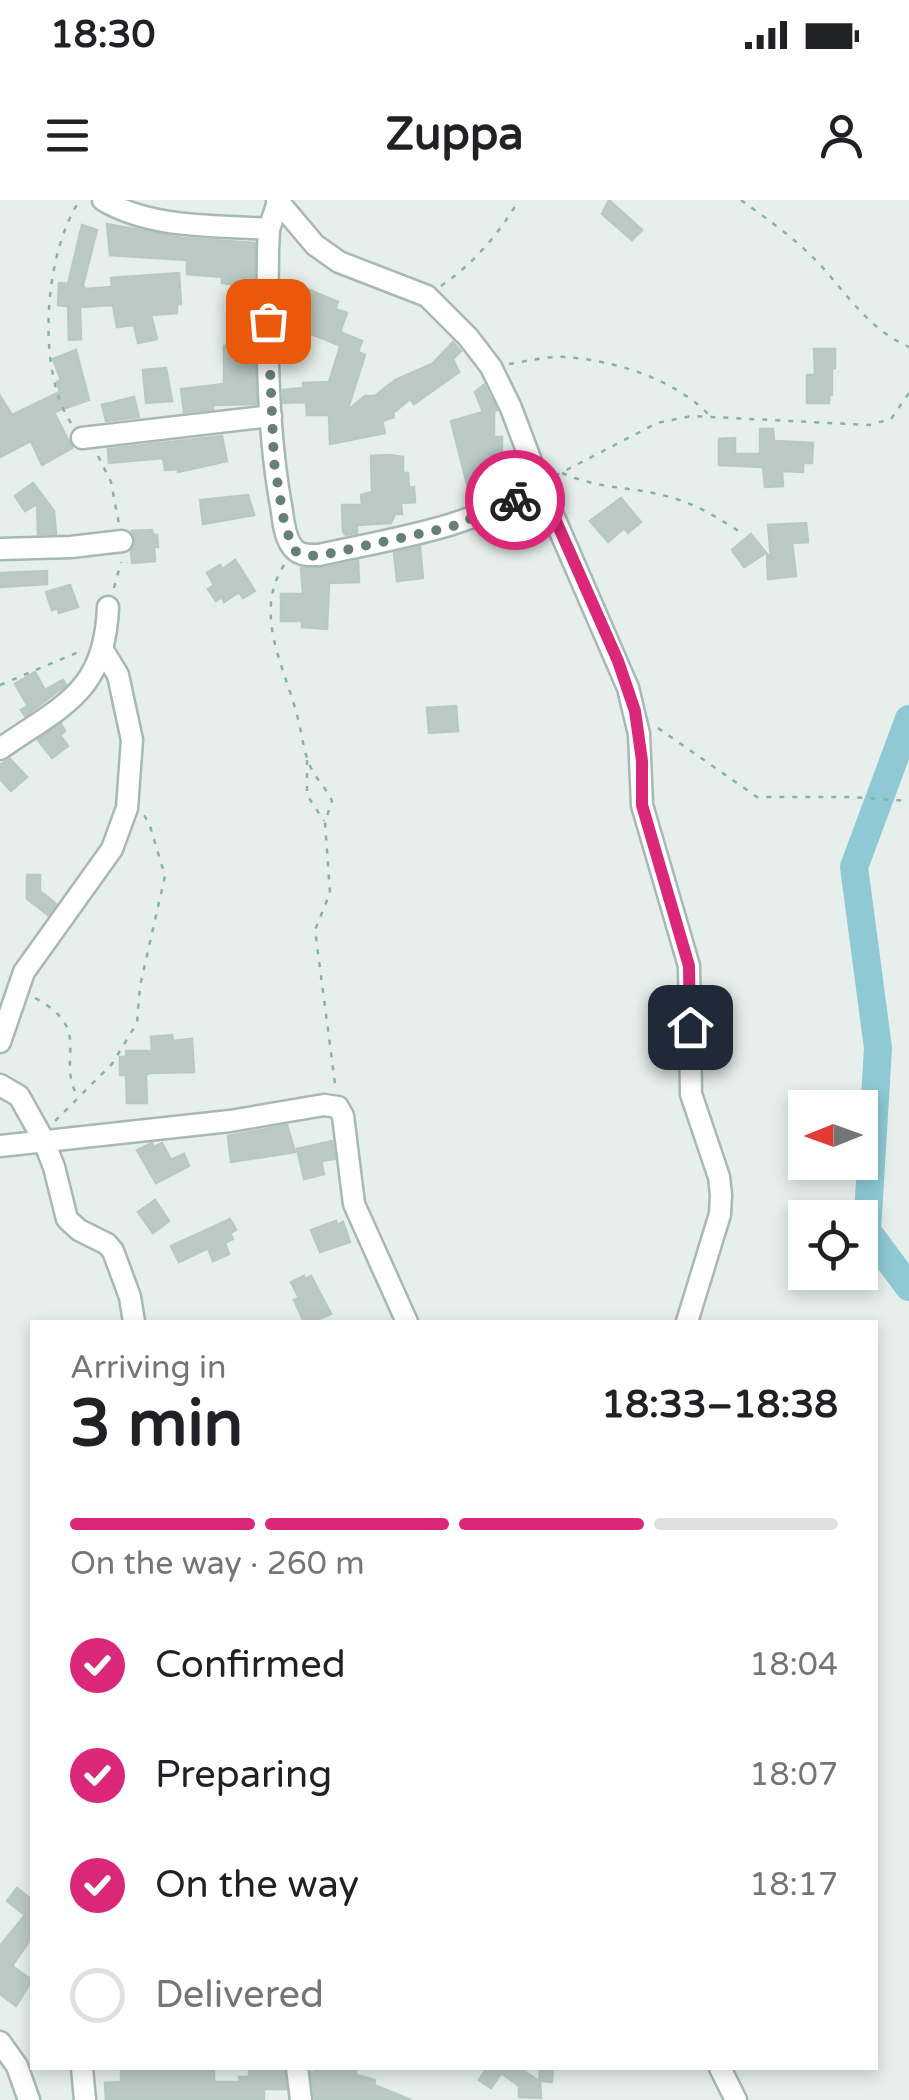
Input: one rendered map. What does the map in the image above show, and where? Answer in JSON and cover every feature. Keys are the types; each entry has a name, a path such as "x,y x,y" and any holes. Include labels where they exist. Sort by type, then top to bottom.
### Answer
{"street":[{"path":"103,200 136,216 156,220 269,228"},
{"path":"277,201 269,228 271,416 285,527 295,551 318,556 451,527 506,506 540,485"},
{"path":"277,201 316,245 339,262 427,296 468,337 491,367 618,661 635,711 642,805 689,966 691,1094 719,1177 721,1195 720,1214 688,1320"},
{"path":"82,438 271,416"},
{"path":"0,549 122,541"},
{"path":"0,749 80,692 98,647 108,607"},
{"path":"0,1042 34,954 112,848 130,796 132,740 118,674 98,647"},
{"path":"0,1085 19,1096 43,1141 54,1167 66,1219 113,1251 130,1297 134,1320"},
{"path":"0,1146 230,1120 324,1105 338,1107 343,1116 347,1166 358,1216 405,1320"},
{"path":"0,2042 17,2066 28,2100"},
{"path":"82,2070 86,2100"},
{"path":"297,2070 301,2100"},
{"path":"721,2070 736,2100"}],"path":[{"path":"80,200 56,255 49,362 62,410 100,458 111,482 122,556 108,607"},
{"path":"427,296 462,272 492,241 519,200"},
{"path":"741,200 807,252 867,320 891,339 909,347"},
{"path":"491,367 568,357 612,366 682,392 712,418"},
{"path":"540,485 657,423 692,416 869,425 892,419 909,393"},
{"path":"561,472 596,487 691,503 740,532"},
{"path":"295,551 272,590 271,631 307,758 332,801 325,822 330,893 317,922 316,944 338,1107"},
{"path":"0,685 98,647"},
{"path":"635,711 757,797 909,801"},
{"path":"307,758 307,795 325,822"},
{"path":"43,1141 57,1118 112,1064 137,1024 140,986 165,870 150,826 130,796"},
{"path":"17,991 45,1003 66,1025 72,1050 68,1076 78,1098"}],"building":[{"path":"609,200 642,230 632,240 602,214"},
{"path":"107,224 182,238 255,243 254,287 222,283 222,277 187,274 187,260 110,255"},
{"path":"82,225 97,230 85,289 112,287 111,278 179,273 181,304 177,304 177,313 151,315 157,339 138,343 134,325 117,327 113,305 80,307 81,339 69,340 68,306 58,305 59,283 68,284"},
{"path":"307,289 338,302 335,309 347,313 340,332 362,341 358,352 365,355 347,411 365,396 375,396 395,380 432,364 453,342 461,351 453,359 459,372 414,404 410,399 393,413 394,417 382,421 385,433 330,444 329,415 307,415 306,402 283,403 283,390 303,388 303,383 329,382 340,347 344,347 281,322 281,306 287,292 305,296"},
{"path":"236,323 254,323 256,404 213,405 213,409 184,412 181,389 224,384 224,346 236,345"},
{"path":"814,349 835,349 829,403 807,403 807,375 815,375"},
{"path":"76,350 89,400 54,412 72,448 42,465 31,441 0,457 0,396 12,415 60,392 57,382 61,380 53,359"},
{"path":"166,368 172,401 146,403 143,370"},
{"path":"484,385 497,410 494,437 502,437 502,462 495,462 501,484 469,492 451,421 483,412 475,392"},
{"path":"134,397 139,417 106,421 102,405"},
{"path":"760,429 773,429 774,441 813,443 812,463 803,463 803,472 782,471 783,486 765,487 763,467 719,465 719,439 735,438 735,454 760,454"},
{"path":"222,436 227,461 178,472 165,470 163,458 109,463 108,449"},
{"path":"371,456 403,457 403,473 408,473 409,488 414,487 415,502 401,503 402,514 395,514 391,523 357,525 357,533 346,535 342,505 362,505 361,495 372,492"},
{"path":"33,483 54,511 56,534 38,534 37,504 25,511 15,496"},
{"path":"248,495 254,515 203,524 200,500"},
{"path":"621,498 641,522 628,533 624,528 608,542 590,521"},
{"path":"806,523 808,542 792,543 796,576 768,579 768,525"},
{"path":"152,530 157,535 155,561 132,563 131,551 136,540 132,531"},
{"path":"751,534 766,553 744,567 732,550"},
{"path":"420,547 423,578 397,581 394,553"},
{"path":"235,560 255,591 243,598 239,592 224,602 222,597 216,601 208,589 214,585 207,573 220,565 223,569"},
{"path":"358,561 359,582 329,583 327,629 302,627 302,621 281,621 281,594 303,594 301,568"},
{"path":"47,571 47,584 0,587 0,573"},
{"path":"70,585 78,607 59,613 57,608 52,610 46,592"},
{"path":"35,672 45,690 63,680 66,685 25,716 21,710 28,706 15,684"},
{"path":"456,706 458,731 429,733 427,708"},
{"path":"61,724 65,731 60,735 68,746 52,758 38,740"},
{"path":"10,759 27,777 11,791 0,779 0,765"},
{"path":"27,875 40,875 40,891 56,904 48,915 27,899"},
{"path":"172,1035 173,1041 192,1039 194,1072 149,1073 147,1103 127,1103 126,1075 120,1075 120,1057 126,1057 126,1051 152,1051 151,1037"},
{"path":"287,1125 295,1152 231,1162 228,1136"},
{"path":"332,1141 335,1159 321,1161 324,1174 304,1179 297,1149"},
{"path":"152,1143 154,1147 162,1143 171,1160 184,1154 189,1166 156,1183 137,1150"},
{"path":"155,1200 169,1221 153,1233 138,1212"},
{"path":"230,1219 236,1230 230,1233 233,1239 225,1243 229,1254 213,1261 208,1248 179,1262 171,1246"},
{"path":"336,1221 337,1225 343,1222 350,1242 320,1252 311,1230"},
{"path":"311,1276 331,1314 303,1320 291,1282"},
{"path":"17,1888 30,1898 30,1940 12,1966 30,1979 30,1983 16,2006 0,1994 0,1946 25,1915 7,1901"},
{"path":"121,2070 214,2070 214,2082 240,2082 239,2077 249,2077 249,2070 284,2070 286,2089 264,2089 264,2100 106,2100 105,2083 121,2082"},
{"path":"356,2070 356,2075 375,2080 374,2085 411,2100 315,2100 311,2072"},
{"path":"486,2070 522,2070 539,2081 540,2070 553,2070 552,2082 540,2081 541,2098 519,2097 519,2086 501,2073 491,2088 479,2080"}],"waterway":[{"path":"909,719 854,867 878,1048 867,1231 909,1287"}],"way so far":[{"path":"268,321 274,462 285,527 295,551 318,556 451,527 515,500"}],"route":[{"path":"515,500 540,485 628,688 639,734 642,805 689,966 690,1027"}]}
